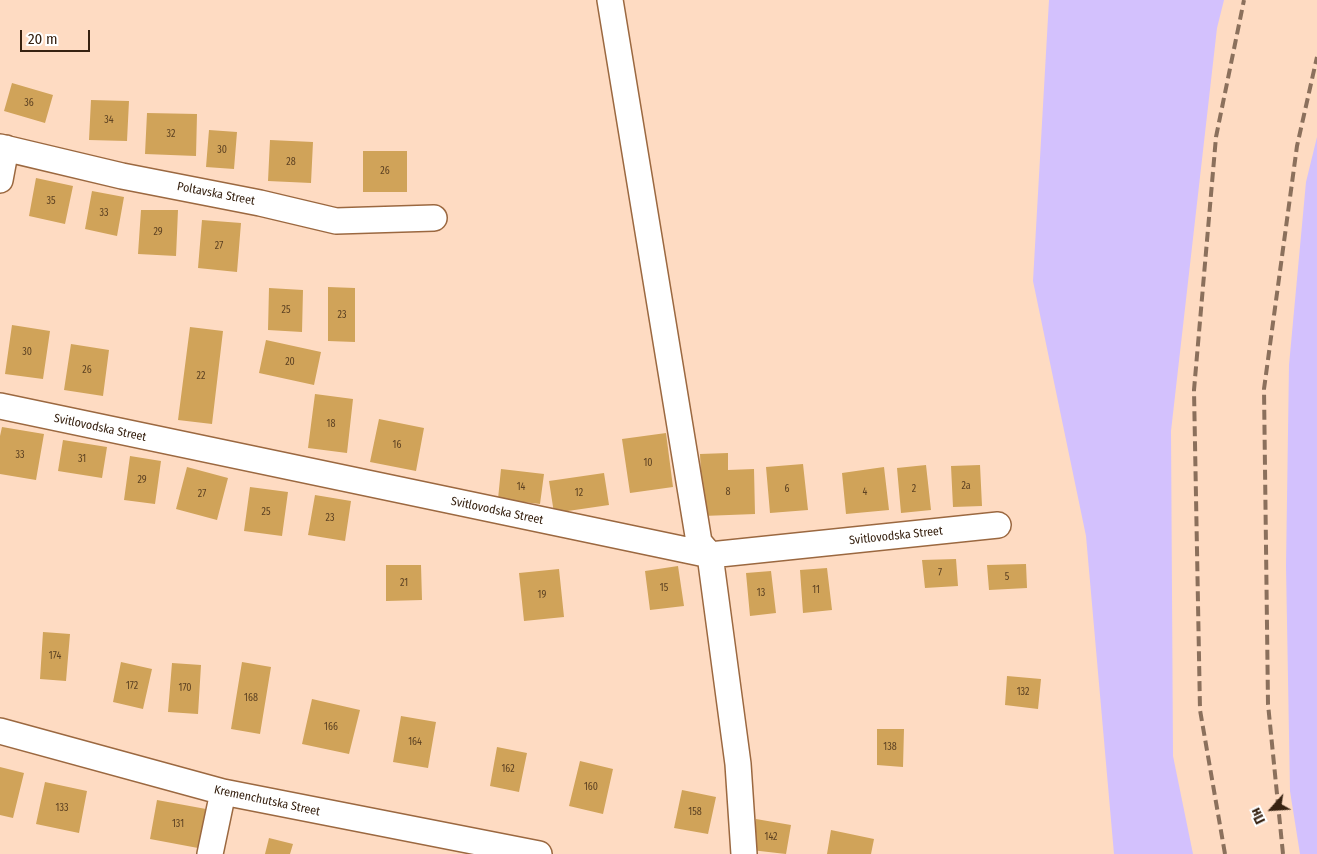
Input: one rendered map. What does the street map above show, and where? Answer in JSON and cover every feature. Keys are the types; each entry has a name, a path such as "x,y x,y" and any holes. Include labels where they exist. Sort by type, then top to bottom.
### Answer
{"street":[{"path":"610,0 699,542 710,555 738,764 744,854"},
{"path":"0,180 3,148"},
{"name":"Poltavska Street","path":"3,148 122,176 260,203 336,221 434,218"},
{"name":"Svitlovodska Street","path":"0,406 710,555 998,525"},
{"name":"Kremenchutska Street","path":"0,731 223,792 539,854"},
{"path":"210,854 223,792"}],"shaded area":[{"path":"1049,0 1224,0 1217,28 1171,431 1173,756 1193,854 1114,854 1086,536 1033,281"},
{"path":"1317,137 1317,854 1300,854 1290,791 1286,566 1289,365 1306,182"}],"building":[{"path":"12,83 53,95 45,123 4,111"},
{"path":"91,100 129,101 127,141 89,140"},
{"path":"147,113 197,114 196,156 145,154"},
{"path":"209,130 237,132 234,169 206,167"},
{"path":"270,140 313,142 311,183 268,181"},
{"path":"363,151 407,151 407,192 363,192"},
{"path":"36,178 73,186 65,224 29,216"},
{"path":"92,191 124,197 117,236 85,229"},
{"path":"141,210 178,210 176,256 138,254"},
{"path":"202,220 241,223 237,272 198,268"},
{"path":"328,287 355,288 355,342 328,341"},
{"path":"269,288 303,290 302,332 268,330"},
{"path":"12,325 50,331 43,379 5,374"},
{"path":"190,327 223,331 212,424 178,420"},
{"path":"266,340 321,352 314,385 259,373"},
{"path":"71,344 109,350 103,396 64,390"},
{"path":"315,394 353,399 347,453 308,448"},
{"path":"379,419 424,428 416,471 370,462"},
{"path":"2,427 44,434 36,480 0,474 0,436"},
{"path":"666,433 673,487 630,493 622,439"},
{"path":"63,440 107,447 102,478 58,471"},
{"path":"728,453 728,470 754,469 755,514 703,516 700,454"},
{"path":"130,456 161,461 155,504 124,500"},
{"path":"803,464 808,510 770,513 766,467"},
{"path":"926,465 931,510 901,513 897,468"},
{"path":"980,465 982,506 953,507 951,466"},
{"path":"187,467 228,478 217,520 176,509"},
{"path":"884,467 889,510 846,514 842,473"},
{"path":"501,469 544,474 540,504 498,499"},
{"path":"604,473 609,505 554,513 549,481"},
{"path":"250,487 288,492 282,536 244,531"},
{"path":"315,495 351,501 345,541 308,535"},
{"path":"956,559 958,586 925,588 922,560"},
{"path":"1026,564 1027,588 989,590 987,565"},
{"path":"386,565 421,565 422,600 386,601"},
{"path":"678,566 684,606 650,610 645,571"},
{"path":"827,568 832,610 803,613 800,570"},
{"path":"559,569 564,617 524,621 519,573"},
{"path":"771,571 776,613 750,616 746,573"},
{"path":"43,632 70,634 66,681 40,679"},
{"path":"121,662 152,669 143,709 113,702"},
{"path":"242,662 271,667 260,734 231,729"},
{"path":"172,663 201,665 198,714 168,712"},
{"path":"1007,676 1041,679 1038,709 1005,705"},
{"path":"312,699 360,710 349,754 302,744"},
{"path":"401,716 436,722 428,768 393,762"},
{"path":"877,729 904,729 903,767 877,765"},
{"path":"497,747 527,753 519,792 490,786"},
{"path":"580,761 613,769 603,814 569,806"},
{"path":"0,767 24,773 13,818 0,815"},
{"path":"45,782 87,791 79,833 36,824"},
{"path":"682,790 716,797 708,834 674,828"},
{"path":"157,800 206,809 198,848 150,839"},
{"path":"756,819 791,825 786,854 751,850"},
{"path":"831,830 874,839 871,854 827,854"},
{"path":"269,838 293,844 290,854 265,854"}],"railway":[{"path":"1225,854 1200,710 1194,390 1216,137 1244,0"},
{"path":"1283,854 1268,704 1264,389 1297,146 1317,57"}]}
